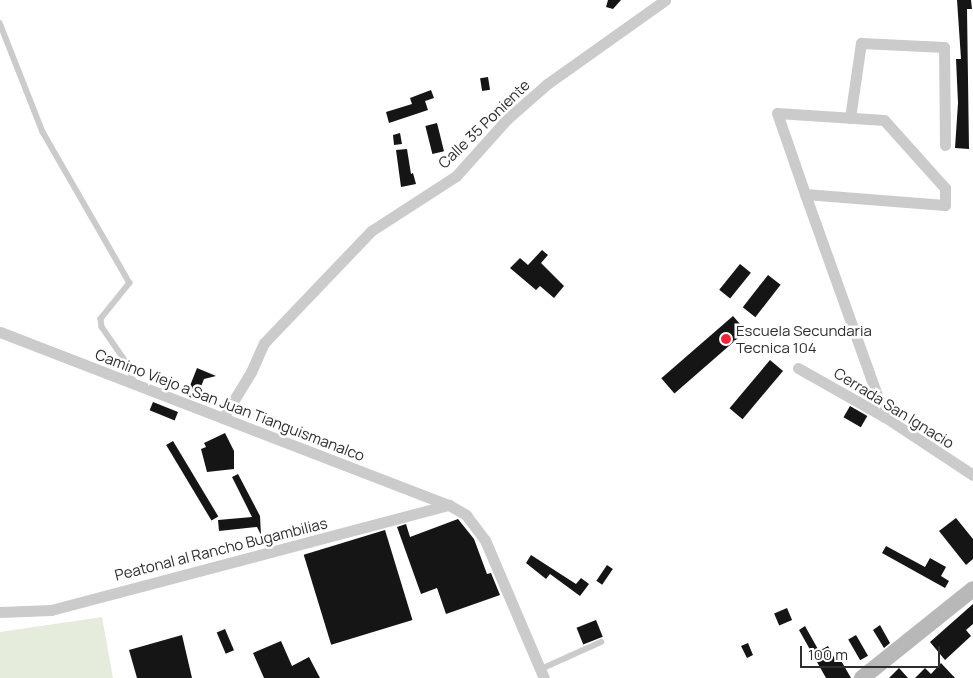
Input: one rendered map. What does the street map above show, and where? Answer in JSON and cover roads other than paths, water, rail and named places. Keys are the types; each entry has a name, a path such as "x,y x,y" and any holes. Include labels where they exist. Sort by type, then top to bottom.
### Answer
{"main road":[{"path":"862,678 973,589"}],"street":[{"name":"Calle 35 Poniente","path":"223,418 252,372 264,343 371,231 456,176 507,119 547,84 665,0"},
{"path":"850,118 860,43 944,47 945,145"},
{"path":"805,194 945,205 945,188 884,120 777,113 805,194 885,417"},
{"name":"Camino Viejo a San Juan Tianguismanalco","path":"0,332 449,505 474,523 485,540 542,673"},
{"name":"Cerrada San Ignacio","path":"798,368 885,417 973,476"},
{"name":"Peatonal al Rancho Bugambilias","path":"0,612 51,610 449,505"}],"lane":[{"path":"0,23 43,132 130,283 102,319 102,327 129,366 134,384"},
{"path":"542,673 601,642"}],"place":[{"name":"Escuela Secundaria Tecnica 104","path":"726,339"}]}
